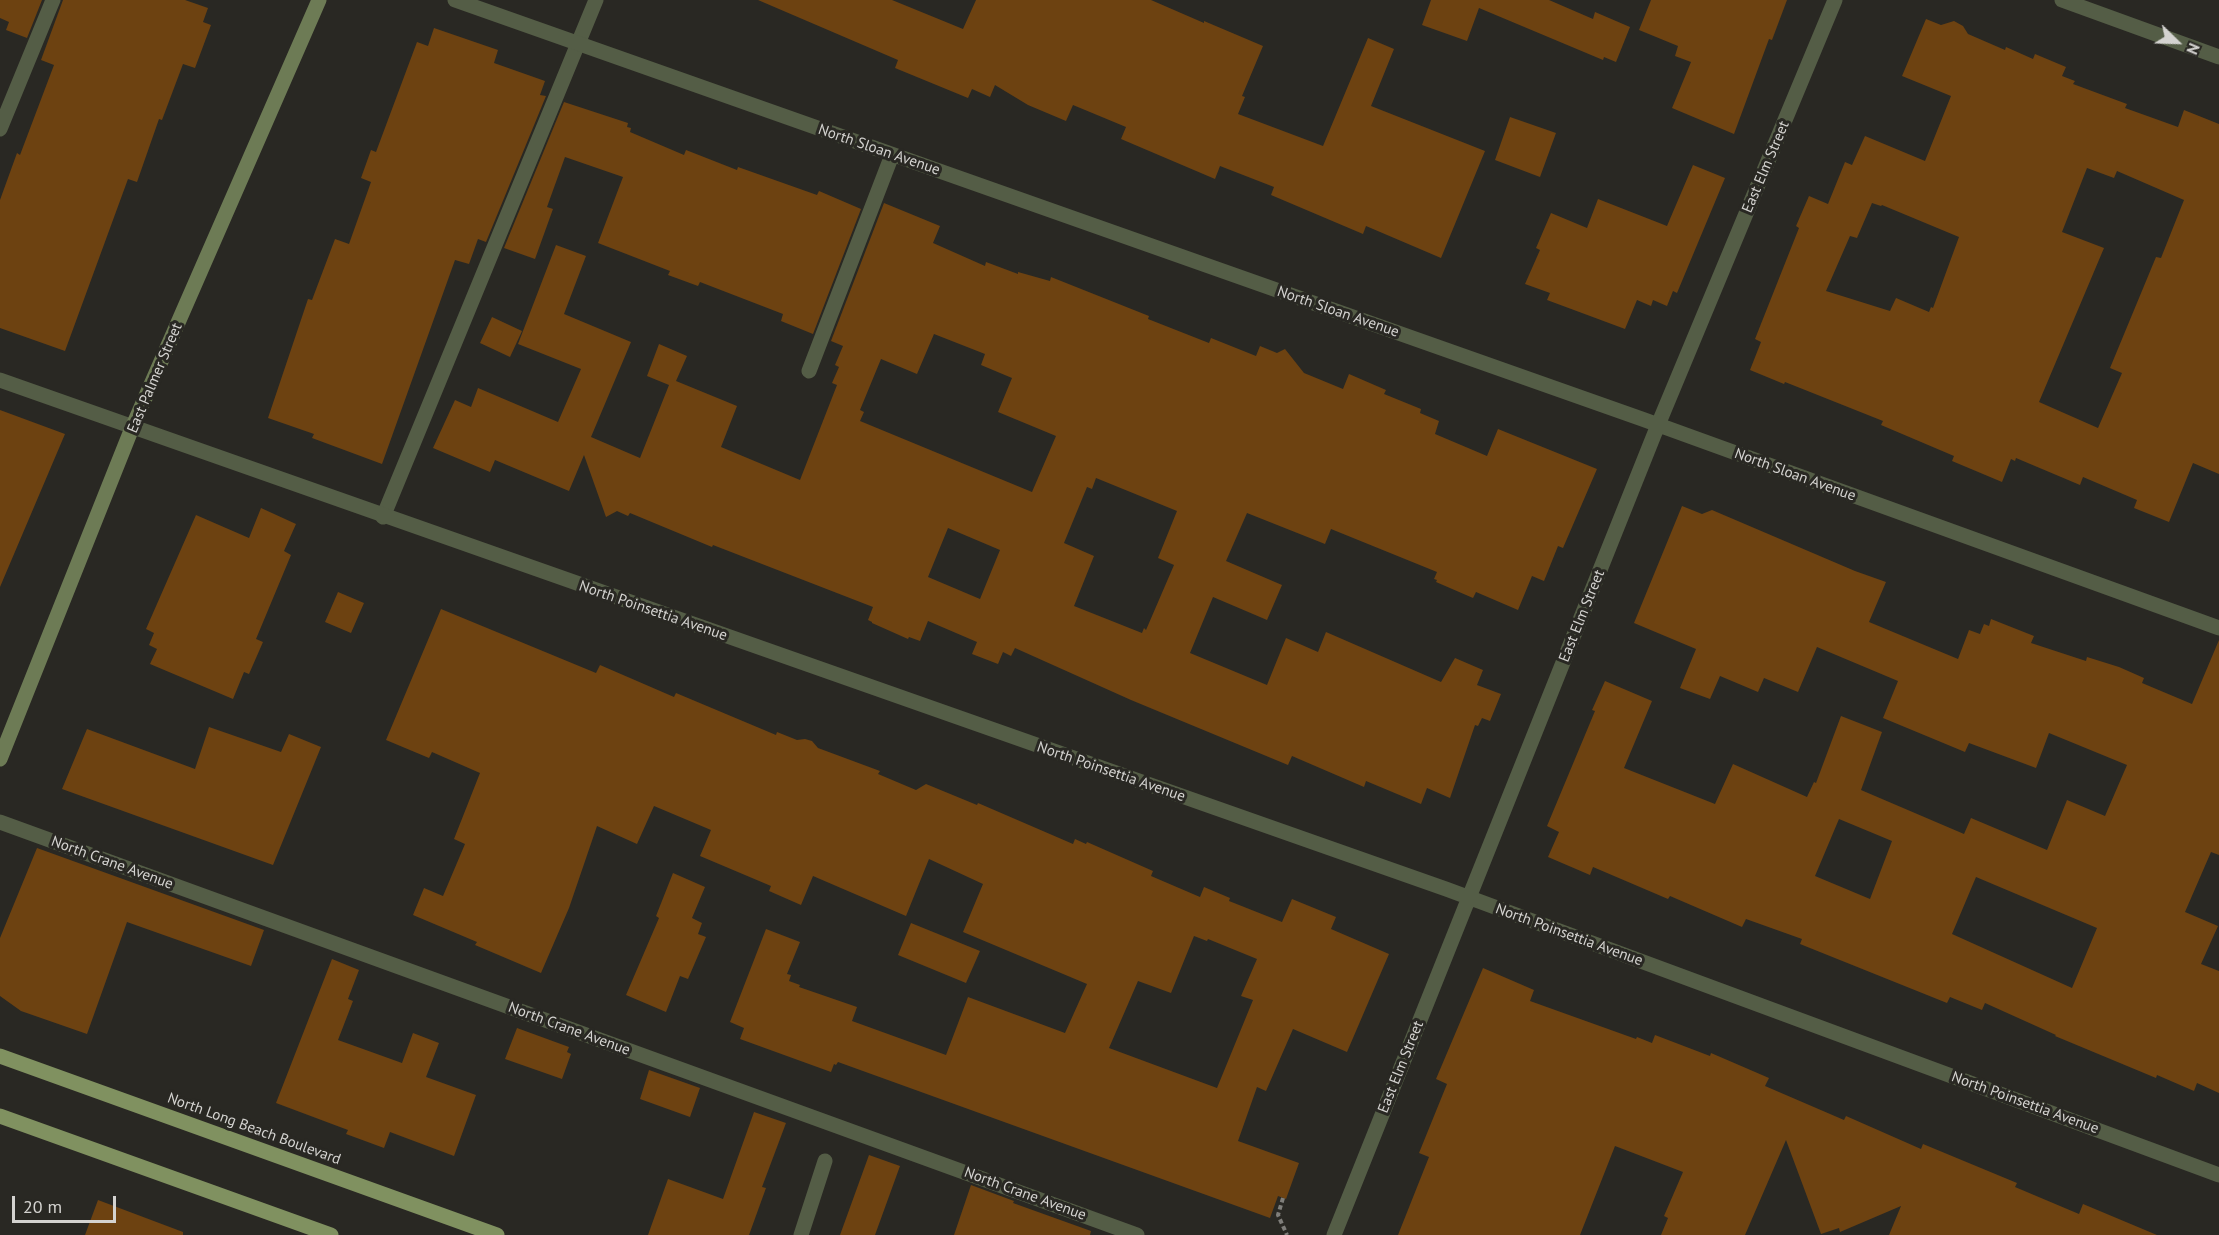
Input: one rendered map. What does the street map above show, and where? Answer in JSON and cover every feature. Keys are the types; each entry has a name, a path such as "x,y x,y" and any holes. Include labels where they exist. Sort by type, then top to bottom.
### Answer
{"main road":[{"name":"East Palmer Street","path":"0,759 132,428 319,0"},
{"name":"North Long Beach Boulevard","path":"0,1056 497,1235"},
{"path":"0,1116 331,1235"}],"street":[{"path":"0,129 53,0"},
{"name":"North Sloan Avenue","path":"454,0 1659,425 2219,628"},
{"path":"383,517 596,0"},
{"name":"East Elm Street","path":"1334,1235 1659,425 1835,0"},
{"path":"2062,0 2219,57"},
{"path":"809,371 892,155"},
{"name":"North Poinsettia Avenue","path":"0,380 1468,898 2219,1174"},
{"name":"North Crane Avenue","path":"0,822 1137,1235"},
{"path":"801,1235 825,1161"}],"path":[{"path":"1283,1198 1278,1215 1287,1235"}],"building":[{"path":"0,0 42,0 27,38 6,30 9,22 0,18"},
{"path":"63,0 185,0 208,8 203,22 211,25 195,68 183,64 162,120 159,119 137,182 128,179 65,351 0,328 0,200 17,153 20,155 54,65 41,60"},
{"path":"758,0 892,0 963,29 976,0 1151,0 1263,46 1242,96 1245,97 1238,114 1323,146 1368,38 1394,49 1371,106 1485,151 1441,258 1366,226 1363,234 1271,195 1274,187 1220,166 1215,179 1121,139 1126,127 1073,105 1066,121 1028,105 995,85 990,97 972,89 968,98 895,68 898,60"},
{"path":"1431,0 1549,0 1593,19 1595,12 1630,27 1616,62 1604,57 1603,60 1479,8 1467,41 1422,25"},
{"path":"1651,0 1787,0 1772,40 1769,39 1734,134 1672,108 1691,62 1675,56 1678,46 1639,30"},
{"path":"1926,19 1941,25 1954,21 1963,26 1968,34 2005,50 2006,47 2033,59 2035,54 2066,67 2062,76 2075,81 2073,84 2127,104 2125,108 2178,127 2184,110 2219,124 2219,474 2193,463 2169,522 2134,508 2137,500 2083,477 2080,485 2016,458 2015,461 2011,459 2002,482 1952,461 1954,456 1881,425 1883,421 1750,370 1761,342 1755,339 1799,228 1796,226 1809,196 1828,204 1845,162 1852,165 1865,136 1925,161 1951,96 1902,76","holes":["2087,168 2114,178 2117,171 2184,200 2161,258 2156,257 2110,368 2122,373 2098,428 2039,402 2104,248 2062,232","1872,203 1959,237 1933,308 1931,307 1929,312 1896,298 1890,311 1826,291 1850,236 1857,238"]},
{"path":"434,28 498,50 494,63 545,81 540,95 546,96 486,242 478,239 469,264 455,260 382,464 312,438 314,434 268,418 308,299 312,300 335,239 349,244 371,182 361,178 371,150 376,152 417,42 428,46"},
{"path":"564,102 628,123 627,127 631,128 630,132 684,155 686,150 737,170 738,167 817,195 819,191 861,209 813,334 781,321 783,314 700,282 698,286 668,275 670,271 598,243 623,177 565,157 547,207 553,209 535,259 504,248"},
{"path":"1510,117 1556,133 1540,177 1495,160"},
{"path":"1693,165 1725,178 1677,293 1673,291 1667,306 1653,300 1651,306 1637,300 1625,329 1547,300 1550,293 1525,284 1540,250 1536,248 1551,213 1587,228 1598,199 1667,226"},
{"path":"884,203 940,226 933,243 985,266 986,262 1018,274 1018,272 1050,281 1051,277 1209,343 1211,338 1256,356 1260,346 1277,353 1285,349 1304,373 1343,389 1349,374 1386,390 1384,394 1421,409 1420,413 1439,421 1435,434 1487,456 1498,429 1597,469 1563,548 1558,546 1544,581 1532,576 1518,610 1476,592 1473,598 1436,582 1437,580 1434,579 1437,572 1331,529 1325,544 1247,513 1226,561 1282,585 1267,620 1213,597 1190,653 1267,685 1286,638 1318,652 1326,632 1441,682 1455,658 1483,670 1477,685 1501,694 1490,721 1482,718 1478,726 1475,725 1450,798 1427,788 1421,804 1366,781 1364,787 1292,756 1288,765 1131,700 1015,648 1011,656 1003,652 998,664 972,654 977,642 928,621 920,641 909,637 908,639 868,620 873,607 713,545 712,547 630,513 628,516 617,511 606,517 584,455 569,491 495,460 490,472 433,448 455,400 471,407 478,388 558,422 581,369 518,344 556,245 586,256 564,314 631,342 591,437 640,458 669,385 647,376 659,344 687,356 676,381 737,406 721,447 800,480 837,385 832,383 839,367 835,365 843,346 831,341","holes":["934,334 985,354 981,365 1012,378 998,412 1056,436 1032,492 860,421 864,412 860,410 881,359 917,374","1096,478 1177,511 1158,558 1174,565 1146,630 1144,628 1142,633 1074,606 1094,556 1064,543 1087,487 1092,489","948,528 1000,550 980,599 928,577"]},
{"path":"492,317 522,331 510,357 480,343"},
{"path":"0,410 65,434 0,587"},
{"path":"1682,506 1702,514 1712,510 1886,582 1869,622 1958,659 1969,630 1980,634 1984,624 1989,626 1991,619 2034,636 2031,643 2086,661 2087,657 2119,667 2144,678 2142,683 2192,704 2219,640 2219,855 2211,852 2185,912 2218,926 2201,964 2219,971 2219,1093 2197,1083 2194,1091 2157,1075 2156,1078 2055,1036 1985,1003 1982,1010 1950,997 1947,1003 1800,944 1802,939 1746,919 1742,927 1670,896 1668,899 1593,867 1590,875 1548,857 1559,832 1547,826 1595,711 1592,710 1605,681 1652,701 1624,768 1715,804 1733,764 1807,797 1814,782 1816,783 1841,716 1882,732 1861,790 1964,834 1971,818 2047,850 2067,800 2105,816 2127,765 2049,733 2036,768 1969,743 1965,752 1883,718 1898,681 1817,647 1798,692 1764,678 1758,692 1720,676 1710,699 1680,688 1696,649 1634,623","holes":["1839,819 1892,841 1870,899 1815,876","1976,877 2097,928 2072,988 1952,934"]},
{"path":"261,508 296,524 284,551 291,555 256,639 263,642 249,674 244,672 233,699 150,664 157,649 149,645 154,633 146,629 196,515 249,538"},
{"path":"338,592 364,603 351,633 325,622"},
{"path":"441,609 596,673 600,665 674,697 676,693 776,735 777,732 797,740 812,741 818,748 880,771 878,774 916,790 926,784 977,805 978,803 1073,844 1075,839 1086,844 1087,842 1153,871 1151,876 1200,897 1204,887 1230,898 1229,901 1282,922 1292,899 1336,917 1331,929 1389,954 1347,1052 1293,1029 1266,1091 1257,1087 1238,1141 1299,1163 1286,1199 1278,1196 1270,1218 838,1062 834,1064 831,1072 740,1039 744,1028 730,1022 766,929 800,942 787,974 791,975 789,981 800,985 799,987 857,1007 852,1021 946,1055 968,997 1065,1033 1087,984 963,932 983,884 929,859 906,916 813,876 801,905 769,891 771,886 700,856 711,830 654,806 637,844 597,826 569,908 541,973 475,945 477,942 413,915 424,888 443,896 465,844 454,839 480,773 432,752 429,758 386,740","holes":["1194,936 1207,941 1208,939 1257,959 1241,996 1253,1000 1217,1088 1109,1048 1138,981 1171,993"]},
{"path":"209,727 281,752 289,734 321,747 273,865 62,789 87,729 195,769"},
{"path":"37,848 264,930 251,966 127,922 87,1034 21,1011 0,996 0,938"},
{"path":"673,873 705,887 692,918 702,923 698,934 706,937 688,979 680,976 666,1012 626,995 659,918 656,916"},
{"path":"911,923 980,951 966,983 898,955"},
{"path":"332,959 359,970 348,999 353,1001 338,1040 402,1063 413,1033 439,1043 426,1077 476,1095 454,1156 390,1132 384,1148 346,1134 348,1130 276,1103"},
{"path":"1483,968 1534,990 1530,1001 1636,1039 1637,1037 1652,1043 1655,1035 1710,1056 1711,1053 1769,1078 1765,1086 1844,1120 1846,1116 1921,1149 1923,1144 2017,1183 2015,1187 2079,1214 2083,1204 2157,1235 1889,1235 1901,1206 1840,1232 1839,1228 1821,1234 1786,1140 1745,1235 1661,1235 1668,1218 1664,1216 1683,1172 1615,1146 1580,1235 1398,1235 1429,1157 1419,1153 1447,1084 1436,1079"},
{"path":"517,1028 569,1047 567,1052 571,1054 562,1079 505,1059"},
{"path":"649,1070 700,1088 690,1117 640,1099"},
{"path":"754,1112 786,1123 762,1187 766,1188 749,1235 648,1235 668,1179 723,1199"},
{"path":"869,1155 900,1166 875,1235 840,1235"},
{"path":"971,1185 1091,1231 1090,1235 954,1235"},
{"path":"98,1200 183,1232 183,1235 85,1235"}]}
